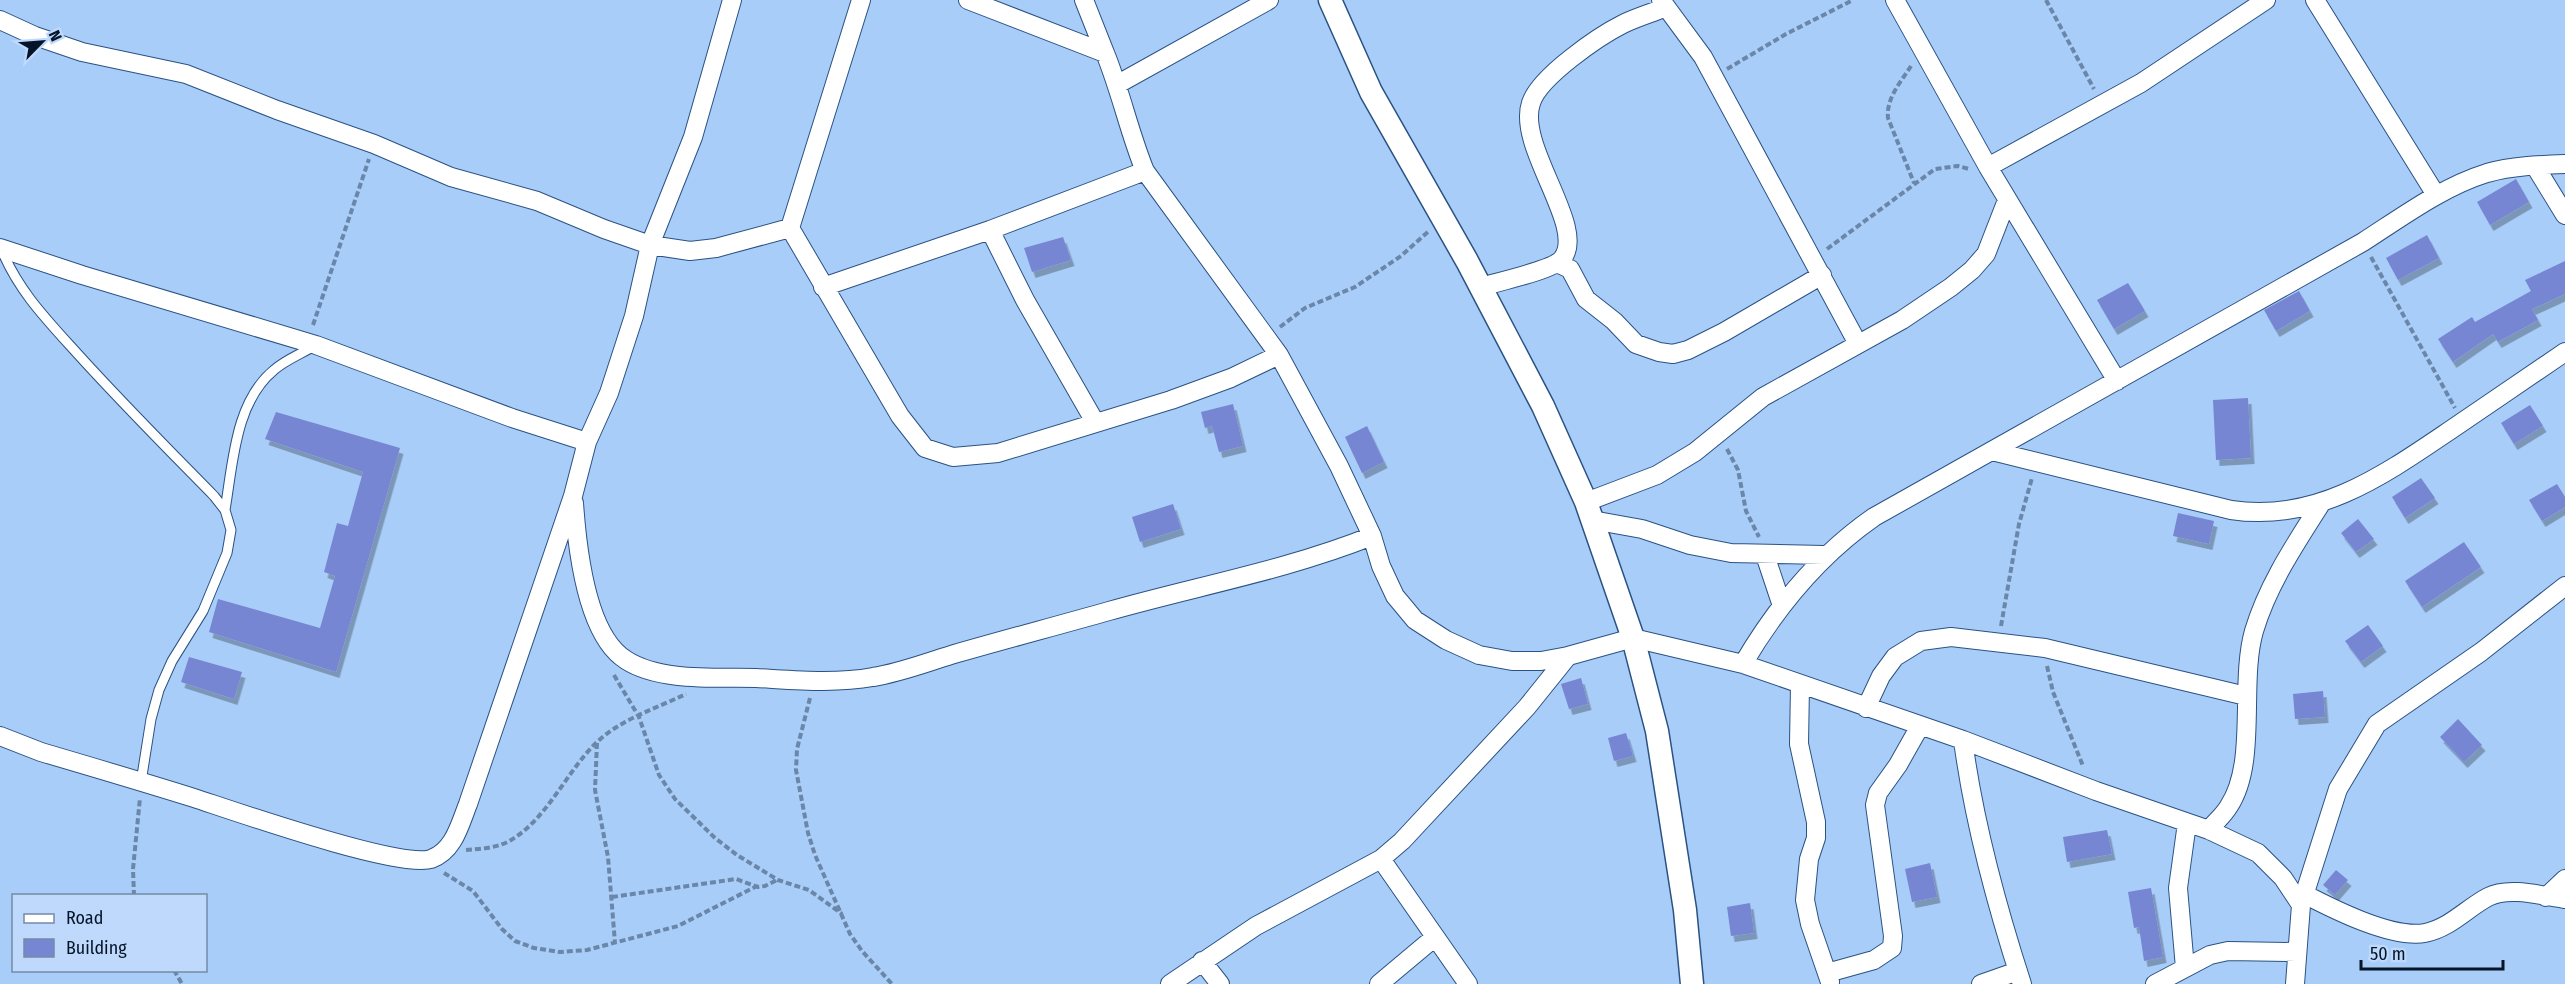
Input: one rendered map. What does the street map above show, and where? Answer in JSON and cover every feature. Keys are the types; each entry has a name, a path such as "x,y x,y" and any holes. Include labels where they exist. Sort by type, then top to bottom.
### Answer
{"street":[{"path":"0,736 41,752 310,835 384,855 417,861 431,859 445,851 453,841 468,804 573,496 587,442 609,393 634,316 650,245 680,175 693,137 732,0"},
{"path":"790,228 861,0"},
{"path":"968,0 1105,53"},
{"path":"1084,0 1118,84 1131,137 1145,171 1279,355 1313,414 1372,536 1381,566 1395,596 1415,620 1446,640 1479,655 1512,661 1541,661 1633,638 1743,664 1963,740 2096,791 2209,830 2258,853 2302,900 2400,932 2424,933 2448,924 2489,897 2514,893 2565,899"},
{"path":"1118,84 1269,0"},
{"path":"1330,0 1371,92 1443,219 1543,406 1589,511 1633,638 1657,730 1685,910 1692,984"},
{"path":"1894,0 1990,171 2117,381"},
{"path":"1990,171 2176,60 2266,0"},
{"path":"2315,0 2436,195"},
{"path":"1480,287 1557,263 1566,252 1566,223 1537,158 1531,129 1530,104 1543,81 1555,70 1623,24 1664,4 1703,57 1857,344"},
{"path":"0,20 35,36 82,52 186,74 276,110 374,144 451,177 537,201 650,245 690,251 716,248 790,228"},
{"path":"1743,664 1782,606 1824,555 1874,517 2363,242 2436,195 2486,174 2565,164"},
{"path":"2535,166 2565,215"},
{"path":"823,287 990,230 1145,171"},
{"path":"1589,511 1695,452 1763,397 1918,310 1972,270 1986,254 2007,200"},
{"path":"790,228 900,416 925,448 953,457 998,453 1199,390 1279,355"},
{"path":"990,230 1025,300 1095,422"},
{"path":"1,248 312,344 512,418 587,442"},
{"path":"1557,263 1570,269 1586,299 1614,321 1636,344 1673,354 1688,350 1724,332 1818,268"},
{"path":"1992,451 2231,510 2257,514 2289,511 2356,489 2463,422 2565,352"},
{"path":"573,496 578,553 588,595 608,642 626,660 657,671 698,678 816,680 873,677 1188,588 1278,568 1372,536"},
{"path":"2209,830 2230,806 2243,768 2246,696 2254,632 2268,594 2295,544 2322,502"},
{"path":"1589,511 1714,550 1765,555 1824,555"},
{"path":"1765,555 1782,606"},
{"path":"2295,984 2302,900 2338,789 2377,724 2481,652 2565,585"},
{"path":"1866,708 1881,676 1895,657 1922,641 1951,637 2045,648 2246,696"},
{"path":"1170,984 1256,926 1381,859 1402,841 1527,707 1568,656"},
{"path":"1800,685 1799,744 1816,822 1816,838 1809,859 1805,900 1810,924 1829,979 1874,960 1892,948 1893,936 1875,805 1878,793 1898,765 1920,726"},
{"path":"1963,740 1970,792 1982,845 2020,977 1981,984"},
{"path":"2185,968 2178,888 2187,823"},
{"path":"1381,859 1468,984"},
{"path":"2546,897 2565,879"},
{"path":"1379,984 1435,937"},
{"path":"2155,984 2210,955 2228,951 2296,951"},
{"path":"1202,961 1220,984"}],"lane":[{"path":"1,248 18,284 35,306 98,377 225,510"},
{"path":"141,782 159,690 172,662 203,611 227,553 231,530 225,510 240,427 256,389 275,369 312,344"}],"path":[{"path":"1714,77 1786,34 1853,0"},
{"path":"2046,0 2103,105"},
{"path":"1914,183 1887,111 1896,90 1922,50"},
{"path":"312,344 374,144"},
{"path":"1818,268 1840,238 1935,169 1958,165 1990,171"},
{"path":"1265,338 1305,308 1355,287 1401,256 1443,219"},
{"path":"2363,242 2463,422"},
{"path":"1717,433 1738,470 1746,511 1765,555"},
{"path":"1998,643 2019,524 2037,463"},
{"path":"608,642 612,670 639,717 659,775 675,799 715,838 737,855 778,880 809,890 842,914"},
{"path":"2045,648 2053,692 2096,791"},
{"path":"816,680 799,737 796,770 815,855 850,934 892,984"},
{"path":"445,851 479,849 512,840 552,800 597,742 639,717 690,692"},
{"path":"597,742 595,790 608,857 615,943"},
{"path":"134,894 133,868 141,782"},
{"path":"417,861 473,891 486,910 515,941 534,948 560,952 615,943 678,926 757,886"},
{"path":"612,897 736,879 757,886 765,886 778,880"}],"building":[{"path":"2516,179 2529,202 2490,225 2477,202"},
{"path":"2427,235 2439,258 2398,280 2386,258"},
{"path":"1063,237 1071,260 1032,272 1024,248"},
{"path":"2565,261 2565,294 2532,309 2538,320 2498,342 2493,334 2453,362 2438,339 2472,317 2475,322 2531,291 2525,280"},
{"path":"2128,283 2145,311 2114,329 2097,300"},
{"path":"2299,291 2310,311 2276,331 2264,310"},
{"path":"2248,398 2251,458 2216,460 2213,400"},
{"path":"1233,404 1243,446 1219,452 1212,426 1205,428 1201,412"},
{"path":"2530,405 2543,426 2514,444 2501,423"},
{"path":"276,412 400,448 336,672 209,632 218,599 320,628 335,576 324,572 337,523 348,526 363,472 265,439"},
{"path":"1367,426 1384,462 1362,473 1345,437"},
{"path":"2421,478 2435,498 2405,518 2392,497"},
{"path":"2557,484 2565,497 2565,507 2542,521 2529,500"},
{"path":"1173,504 1181,529 1140,542 1132,517"},
{"path":"2178,513 2214,521 2209,544 2173,536"},
{"path":"2358,519 2374,539 2356,552 2341,533"},
{"path":"2464,542 2481,567 2422,607 2405,581"},
{"path":"2368,625 2383,646 2361,662 2345,641"},
{"path":"189,657 242,672 234,699 181,682"},
{"path":"1581,678 1588,704 1569,709 1561,684"},
{"path":"2323,691 2325,717 2295,719 2293,694"},
{"path":"2458,719 2482,745 2464,762 2440,737"},
{"path":"1626,733 1633,756 1614,761 1608,738"},
{"path":"2107,830 2112,854 2067,862 2063,837"},
{"path":"1930,863 1937,897 1912,902 1905,869"},
{"path":"2336,870 2348,880 2335,895 2323,885"},
{"path":"2151,888 2163,957 2144,961 2139,927 2134,928 2128,892"},
{"path":"1750,903 1754,933 1731,936 1727,907"}]}
